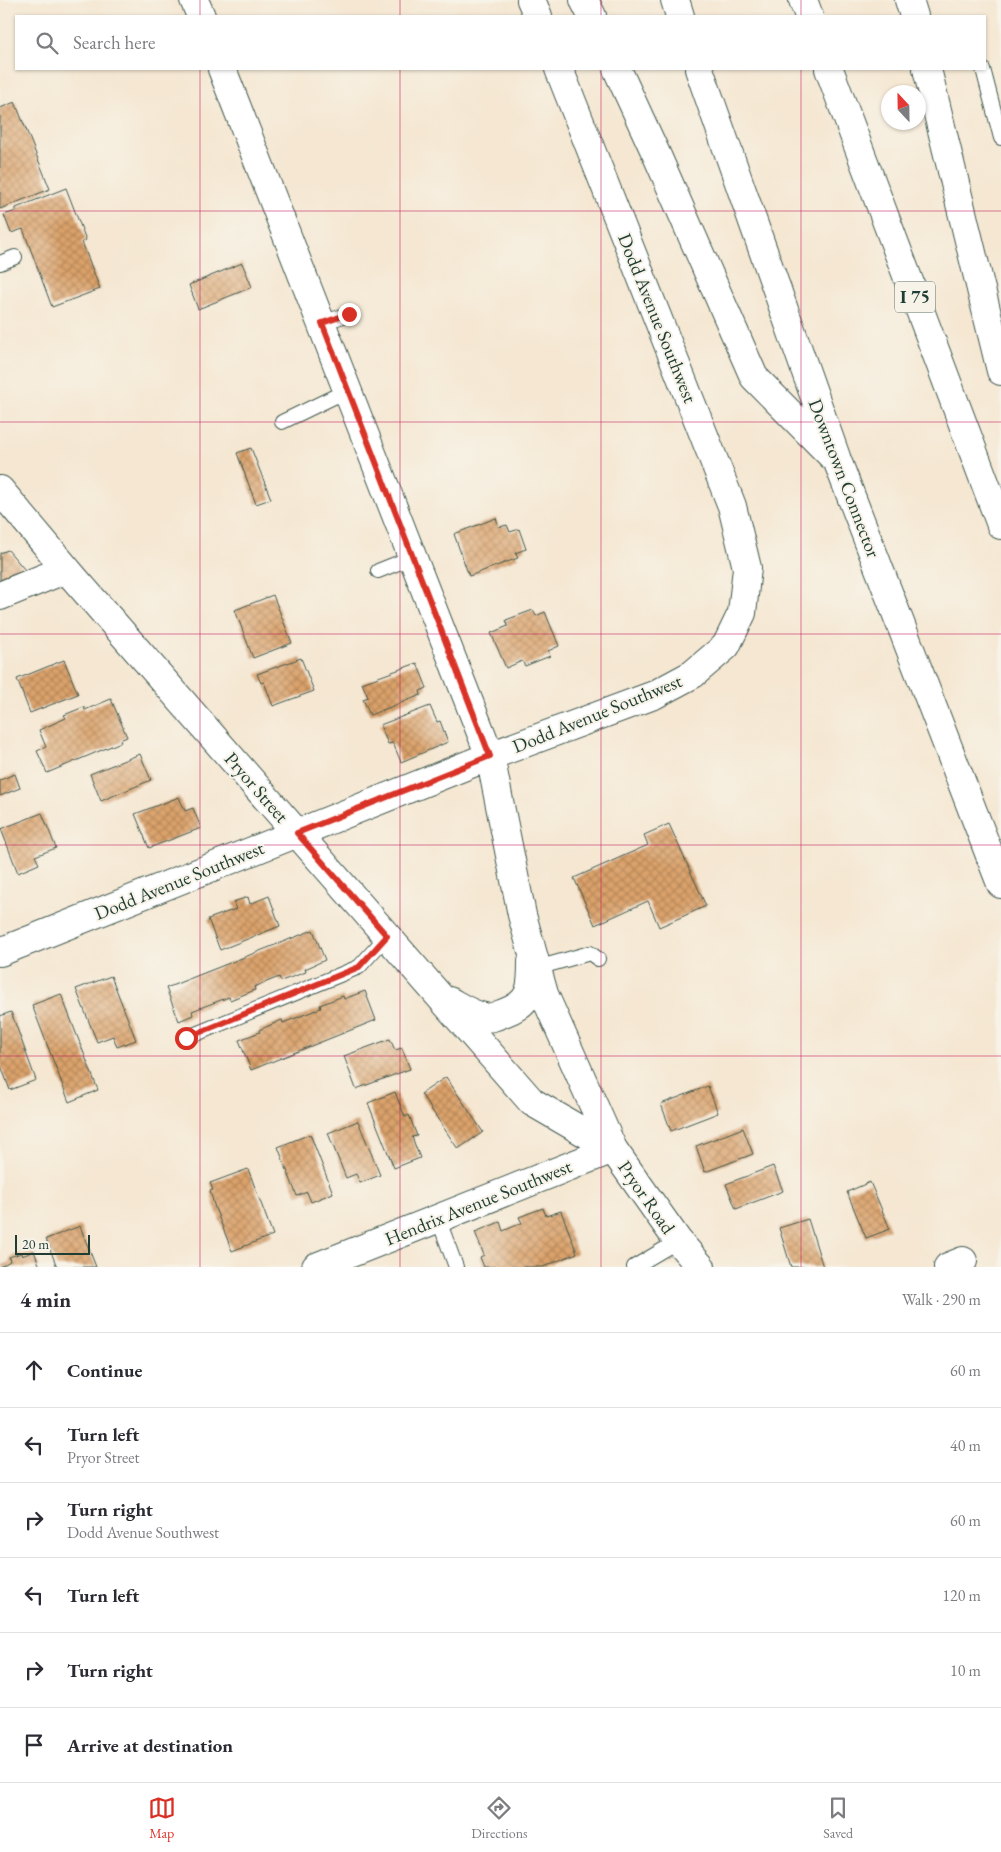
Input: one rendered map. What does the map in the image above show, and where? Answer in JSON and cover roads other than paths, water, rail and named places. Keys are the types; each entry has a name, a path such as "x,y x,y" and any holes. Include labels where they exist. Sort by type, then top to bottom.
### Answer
{"main road":[{"path":"194,0 201,15"},
{"path":"531,0 538,15"},
{"path":"584,0 592,15"},
{"path":"675,0 680,15"},
{"path":"803,0 809,15"},
{"path":"910,0 914,15"},
{"path":"222,70 490,756 522,915 544,994 613,1149"},
{"name":"Dodd Avenue Southwest","path":"0,952 490,756 654,694 693,674 726,646 742,613 748,568 732,506 559,70"},
{"path":"616,70 658,158 754,377 837,460"},
{"name":"Downtown Connector","path":"699,70 837,460 1001,884"},
{"name":"I 75","path":"829,70 1001,525"},
{"path":"928,70 1001,371"},
{"name":"Pryor Street","path":"0,490 66,569 532,1102 613,1149"},
{"path":"0,596 66,569"},
{"path":"438,995 470,1013 493,1017 511,1010 527,997 531,990 534,960"},
{"name":"Hendrix Avenue Southwest","path":"316,1267 613,1149"},
{"name":"Pryor Road","path":"613,1149 678,1241 701,1267"}],"lane":[{"path":"982,70 1001,138"},
{"path":"0,263 15,257"},
{"path":"322,323 349,314"},
{"path":"282,422 348,390"},
{"path":"378,571 413,557"},
{"path":"186,1038 359,967 387,936"},
{"path":"534,960 590,953 598,959"},
{"path":"438,1218 456,1267"},
{"path":"634,1267 678,1241"}]}
